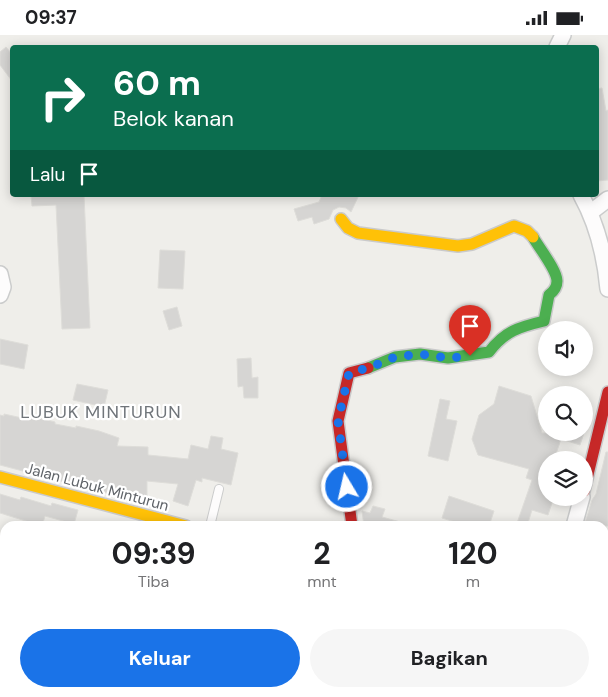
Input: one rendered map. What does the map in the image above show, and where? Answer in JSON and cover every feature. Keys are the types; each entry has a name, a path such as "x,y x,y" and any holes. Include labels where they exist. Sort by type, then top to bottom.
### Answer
{"street":[{"path":"582,197 590,212 605,260 608,289"},
{"path":"590,212 608,199"},
{"path":"341,219 348,228 358,233 458,246 472,245 514,226 520,227 532,236 555,274 557,282 556,288 549,295 544,321 516,328 498,340 489,352 448,358 420,354 395,357 371,367 349,373 338,421 351,521"},
{"path":"0,274 3,287 0,295"},
{"path":"593,454 608,392"},
{"name":"Jalan Lubuk Minturun","path":"0,477 167,521"},
{"path":"575,521 580,506"}],"lane":[{"path":"211,521 219,489"}],"building":[{"path":"6,47 10,52 10,78 0,65 0,52"},
{"path":"599,88 602,88 606,111 608,110 608,180 599,181"},
{"path":"31,197 84,197 90,328 62,329 56,205 32,206"},
{"path":"321,197 358,197 351,212 346,208 339,207 333,210 329,219 314,224 312,217 298,221 294,209 319,202"},
{"path":"160,250 185,251 183,289 158,288"},
{"path":"177,307 182,326 169,330 163,311"},
{"path":"0,339 28,345 24,369 0,364"},
{"path":"251,358 252,378 258,377 258,398 244,398 243,386 238,387 237,359"},
{"path":"77,384 108,390 104,407 73,400"},
{"path":"499,386 531,396 538,420 538,441 560,441 557,451 538,451 538,506 551,506 548,515 532,510 529,521 518,521 532,480 526,478 529,469 478,455 472,439 479,415 494,404"},
{"path":"440,399 450,401 446,419 457,421 448,461 428,456"},
{"path":"4,414 22,418 23,414 55,422 55,424 99,431 119,438 117,446 148,447 148,455 188,459 191,445 208,449 211,436 223,438 221,449 238,453 231,485 202,478 202,482 196,480 188,506 173,501 178,484 147,481 147,504 0,465 0,415 4,416"},
{"path":"567,441 581,441 580,445"},
{"path":"606,452 608,452 608,521 586,521 590,506 593,506 593,498 596,494"},
{"path":"0,494 20,500 21,497 51,506 52,503 78,510 75,521 63,521 45,516 44,521 26,521 0,513"},
{"path":"449,496 494,511 491,521 452,521 442,518"},
{"path":"373,506 385,509 382,517 397,521 363,521 362,511 370,513"}],"traffic: fast":[{"path":"368,368 395,357 420,354 448,358 489,352 501,339 513,331 544,321 549,295 557,281 551,265 533,237"}],"traffic: slow":[{"path":"341,219 348,228 358,233 458,246 472,244 514,226 527,231 533,237"},
{"path":"0,477 167,521"}],"traffic: jam":[{"path":"351,521 338,421 349,373 368,368"},
{"path":"593,454 608,392"}],"district":[{"name":"LUBUK MINTURUN","path":"101,412"}],"route":[{"path":"347,487 338,421 349,373 371,367 395,357 420,354 448,358 470,356"}]}
